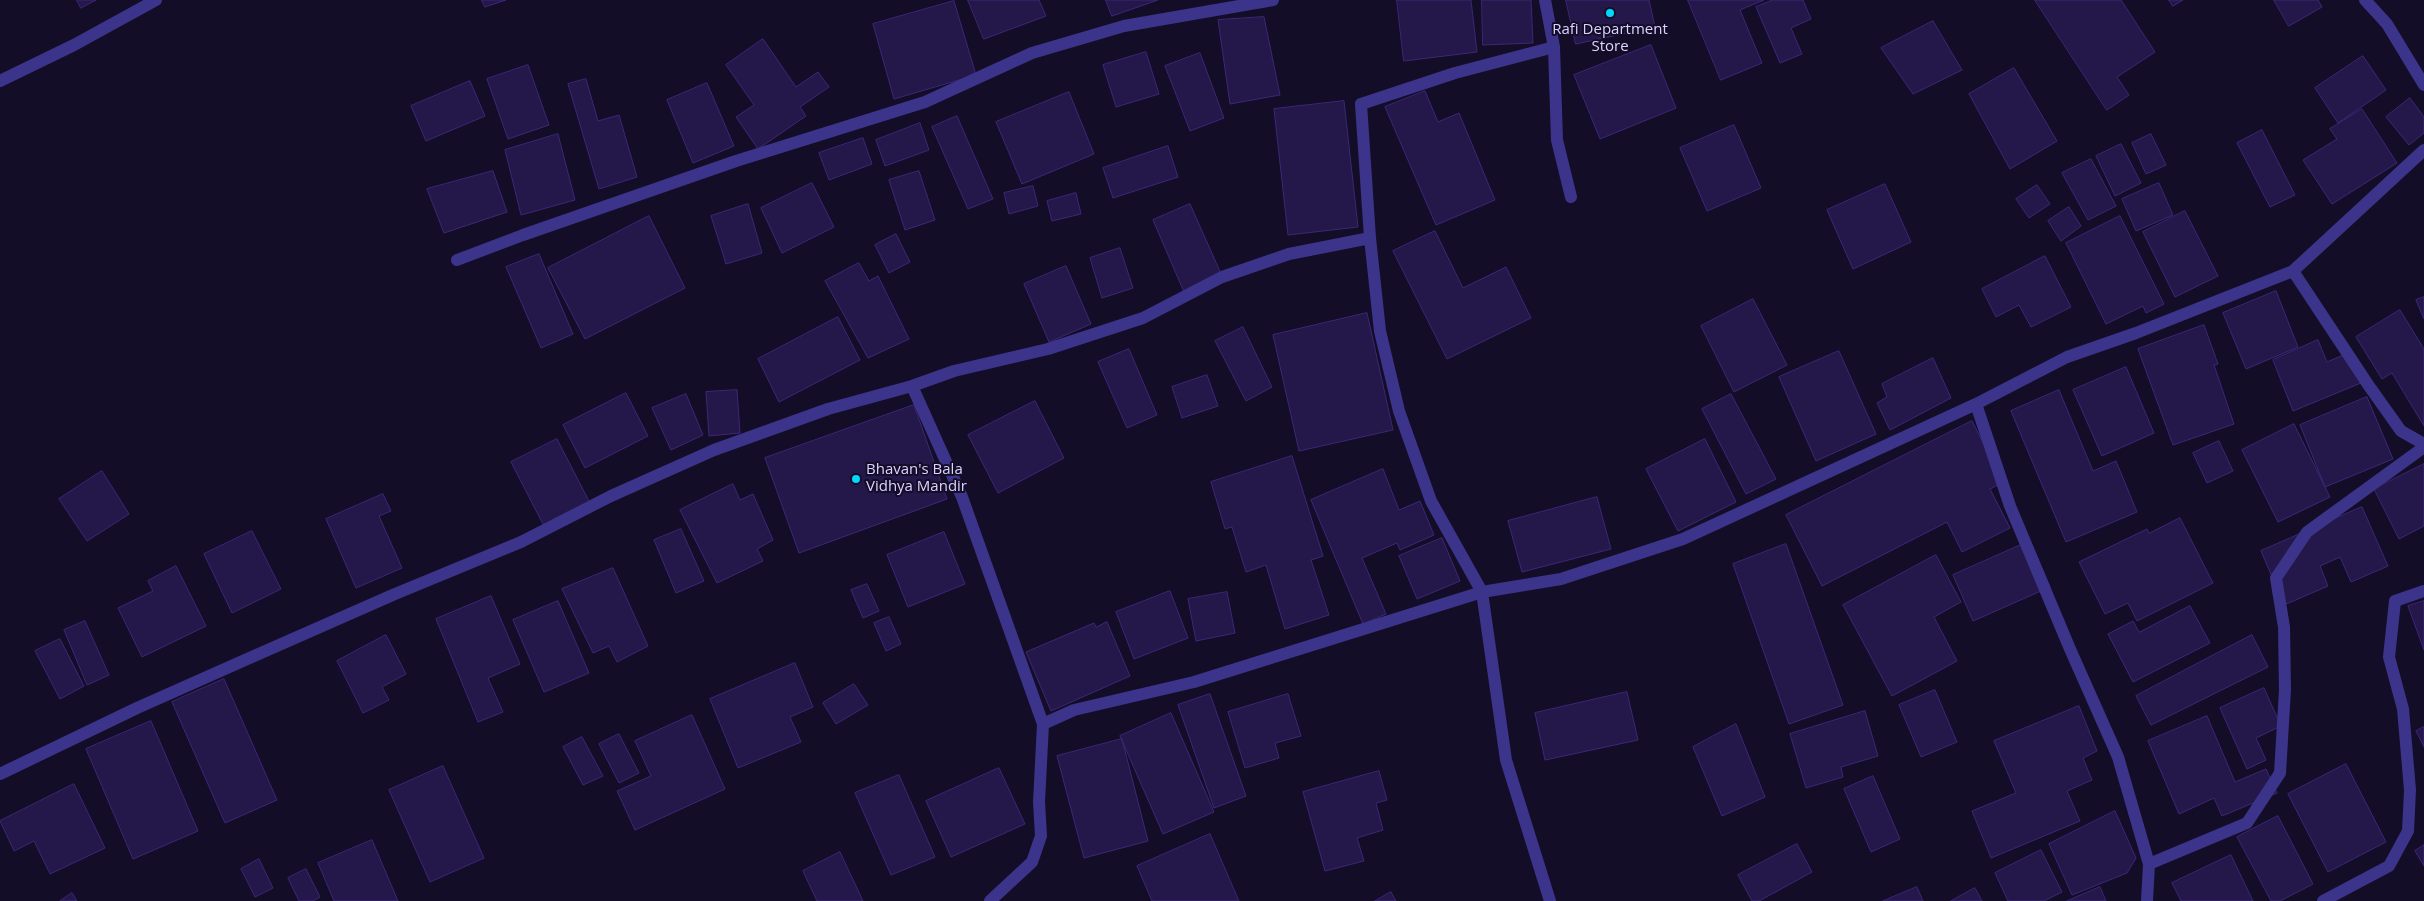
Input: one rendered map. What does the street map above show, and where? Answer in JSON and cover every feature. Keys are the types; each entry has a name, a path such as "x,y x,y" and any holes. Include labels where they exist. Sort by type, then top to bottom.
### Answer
{"street":[{"path":"0,81 74,45 156,0"},
{"path":"457,260 736,161 925,102 1032,53 1124,26 1273,0"},
{"path":"1544,0 1554,47 1557,140 1572,197"},
{"path":"2365,0 2387,24 2424,84"},
{"path":"1550,901 1506,760 1482,592 1431,501 1399,411 1380,331 1370,238 1361,104 1455,73 1554,47"},
{"path":"1043,724 1074,710 1194,682 1482,592 1561,578 1683,539 1976,404 2067,357 2136,333 2293,271 2424,150"},
{"path":"0,774 137,708 395,594 521,542 611,496 714,450 828,409 912,386 954,371 1048,349 1143,318 1222,277 1289,254 1370,238"},
{"path":"2149,864 2247,822 2280,773 2285,690 2284,627 2276,578 2307,532 2424,446 2401,430 2369,386 2293,271"},
{"path":"912,386 962,496 1043,724 1039,802 1042,836 1032,862 990,901"},
{"path":"1976,404 2010,506 2070,650 2118,757 2149,864 2147,901"},
{"path":"2323,901 2389,866 2408,830 2410,790 2403,708 2389,657 2395,601 2424,591"}],"building":[{"path":"77,0 96,0 81,8"},
{"path":"482,0 506,0 485,7"},
{"path":"968,0 1039,0 1046,16 984,39"},
{"path":"1106,0 1158,0 1112,16"},
{"path":"1397,0 1471,0 1477,52 1404,61"},
{"path":"1482,0 1531,0 1533,43 1483,45"},
{"name":"Rafi Department Store","path":"1566,0 1649,0 1655,27 1576,44"},
{"path":"1688,0 1764,0 1740,10 1762,63 1721,80"},
{"path":"1773,0 1803,0 1811,19 1791,28 1802,54 1780,63 1756,7"},
{"path":"2035,0 2121,0 2155,52 2117,77 2129,95 2107,110"},
{"path":"2169,0 2183,0 2173,6"},
{"path":"2274,0 2318,0 2322,7 2289,26"},
{"path":"954,1 976,75 894,99 873,24"},
{"path":"1264,17 1280,95 1230,104 1218,20"},
{"path":"1933,21 1962,70 1913,94 1881,48"},
{"path":"763,39 796,87 818,72 829,87 800,107 806,116 758,149 736,117 754,105 726,65"},
{"path":"1651,45 1676,108 1600,139 1574,75"},
{"path":"1146,52 1159,94 1116,107 1103,65"},
{"path":"1200,53 1224,118 1190,131 1165,66"},
{"path":"2363,56 2386,90 2338,123 2315,88"},
{"path":"528,65 549,125 508,139 487,79"},
{"path":"2014,68 2057,141 2010,169 1969,94"},
{"path":"586,79 598,121 619,115 637,177 599,189 568,84"},
{"path":"470,81 485,116 426,141 411,106"},
{"path":"707,83 734,146 693,163 667,100"},
{"path":"1425,91 1438,122 1459,113 1495,200 1436,225 1385,107"},
{"path":"1069,92 1094,154 1022,184 996,122"},
{"path":"2410,98 2424,117 2424,133 2409,145 2386,117"},
{"path":"1344,101 1358,227 1288,235 1274,109"},
{"path":"2362,109 2397,163 2332,204 2303,160 2337,139 2330,129"},
{"path":"957,116 993,199 968,209 932,127"},
{"path":"920,123 929,150 885,166 876,140"},
{"path":"1734,125 1761,188 1707,211 1680,148"},
{"path":"2262,130 2295,195 2270,207 2237,143"},
{"path":"558,134 575,200 521,215 505,150"},
{"path":"2151,134 2166,165 2146,174 2132,143"},
{"path":"863,138 872,164 829,180 819,153"},
{"path":"2121,144 2141,183 2115,196 2096,156"},
{"path":"1168,146 1178,177 1113,198 1103,168"},
{"path":"2091,159 2116,206 2088,220 2062,173"},
{"path":"493,171 507,212 444,233 427,189"},
{"path":"919,171 935,220 905,230 889,180"},
{"path":"812,183 834,227 782,253 761,208"},
{"path":"2159,183 2173,215 2136,231 2122,199"},
{"path":"1885,184 1911,242 1853,269 1827,210"},
{"path":"2037,185 2050,204 2029,218 2016,199"},
{"path":"1033,186 1038,206 1009,214 1004,193"},
{"path":"1076,193 1081,214 1052,221 1047,201"},
{"path":"748,204 762,253 726,264 711,216"},
{"path":"1190,204 1222,276 1184,292 1153,220"},
{"path":"2069,207 2081,226 2061,241 2048,221"},
{"path":"2185,211 2218,276 2175,297 2143,232"},
{"path":"649,216 685,288 585,339 548,268"},
{"path":"2120,216 2164,304 2146,313 2143,306 2106,324 2066,243"},
{"path":"1435,231 1463,288 1506,267 1531,318 1447,359 1393,251"},
{"path":"896,234 910,262 889,273 875,245"},
{"path":"1120,248 1133,288 1102,298 1090,258"},
{"path":"539,254 573,334 541,348 506,267"},
{"path":"2045,256 2071,307 2031,327 2019,305 1996,317 1982,289"},
{"path":"859,263 869,281 878,276 909,339 868,358 825,281"},
{"path":"1066,266 1091,324 1049,342 1024,284"},
{"path":"2276,291 2298,347 2246,369 2223,313"},
{"path":"2424,297 2424,319 2416,300"},
{"path":"1753,299 1787,365 1734,392 1701,326"},
{"path":"2400,310 2424,349 2424,426 2392,373 2382,379 2356,337"},
{"path":"1367,313 1393,430 1299,451 1273,335"},
{"path":"838,317 860,360 779,402 758,359"},
{"path":"2204,325 2218,364 2214,365 2234,424 2173,445 2138,349"},
{"path":"1243,327 1272,387 1246,401 1215,341"},
{"path":"2318,340 2327,362 2348,353 2361,383 2293,411 2273,360"},
{"path":"1129,349 1157,415 1127,428 1098,362"},
{"path":"1839,351 1876,434 1816,461 1779,377"},
{"path":"1933,358 1951,398 1890,430 1877,403 1887,397 1882,384"},
{"path":"2126,367 2154,433 2102,456 2073,390"},
{"path":"1207,375 1218,406 1182,418 1172,387"},
{"path":"737,390 740,433 709,436 706,392"},
{"path":"2059,390 2093,471 2116,461 2137,512 2066,542 2011,411"},
{"path":"626,393 648,436 585,468 563,425"},
{"path":"686,394 703,435 671,450 652,408"},
{"path":"1731,394 1776,479 1746,494 1702,409"},
{"path":"2367,397 2393,459 2325,487 2300,425"},
{"path":"1035,401 1064,458 998,493 968,435"},
{"name":"Bhavan's Bala Vidhya Mandir","path":"914,405 947,499 799,553 765,458"},
{"path":"1972,421 2003,482 1990,489 2010,528 1962,552 1947,522 1822,586 1786,515"},
{"path":"2294,424 2330,497 2278,522 2242,450"},
{"path":"557,439 591,505 545,528 511,462"},
{"path":"1705,439 1736,502 1678,531 1646,469"},
{"path":"2219,441 2233,471 2207,483 2193,453"},
{"path":"1292,456 1323,556 1311,560 1329,615 1285,629 1266,565 1246,572 1232,527 1225,529 1211,482"},
{"path":"2424,464 2424,526 2399,539 2374,489"},
{"path":"1383,469 1399,510 1420,501 1434,535 1400,550 1397,543 1362,558 1386,614 1363,624 1311,500"},
{"path":"102,471 129,514 87,541 59,499"},
{"path":"733,484 740,500 753,494 773,540 757,549 763,561 717,583 680,510"},
{"path":"383,494 391,511 379,516 402,568 356,588 326,519"},
{"path":"1597,497 1611,549 1522,572 1508,521"},
{"path":"2362,507 2388,566 2351,582 2340,557 2320,566 2328,586 2284,605 2261,551"},
{"path":"2180,518 2213,583 2137,621 2128,603 2105,614 2079,562 2147,529 2149,533"},
{"path":"681,529 704,581 676,593 654,540"},
{"path":"252,531 281,589 232,613 204,554"},
{"path":"944,532 965,584 908,607 887,555"},
{"path":"1442,538 1460,581 1417,599 1399,556"},
{"path":"2030,541 2050,587 1973,621 1953,575"},
{"path":"1786,544 1843,705 1789,724 1733,564"},
{"path":"1936,555 1961,602 1934,617 1957,661 1892,696 1843,605"},
{"path":"176,566 206,626 142,657 118,608 153,591 148,581"},
{"path":"613,568 648,646 617,662 609,646 593,653 562,589"},
{"path":"867,584 879,611 863,618 851,590"},
{"path":"1170,591 1188,638 1134,659 1116,612"},
{"path":"1227,592 1235,633 1196,641 1188,599"},
{"path":"491,596 520,664 488,678 503,712 478,722 436,619"},
{"path":"558,601 589,673 544,692 513,620"},
{"path":"2424,601 2424,650 2408,606"},
{"path":"2190,606 2210,643 2133,682 2108,634 2133,621 2139,632"},
{"path":"889,617 901,644 886,651 874,623"},
{"path":"85,621 109,675 87,685 64,630"},
{"path":"1107,622 1130,676 1051,711 1026,652 1094,623 1096,627"},
{"path":"386,635 406,674 382,687 389,700 363,713 337,661"},
{"path":"2252,635 2268,667 2151,725 2136,696"},
{"path":"60,639 84,686 60,699 35,651"},
{"path":"795,663 813,707 790,717 801,742 738,768 710,699"},
{"path":"224,679 277,800 225,823 172,702"},
{"path":"854,684 868,705 836,724 823,703"},
{"path":"2264,688 2281,726 2256,738 2266,760 2247,769 2220,708"},
{"path":"1935,690 1957,742 1921,757 1899,705"},
{"path":"1627,692 1638,740 1545,760 1535,713"},
{"path":"1210,694 1246,796 1214,808 1178,705"},
{"path":"1288,694 1301,736 1275,743 1279,758 1245,768 1228,712"},
{"path":"2079,706 2097,751 2083,758 2092,780 2067,791 2080,821 1991,858 1972,811 2016,793 1994,741"},
{"path":"1865,711 1878,756 1841,767 1843,777 1806,788 1790,734"},
{"path":"1171,713 1214,812 1163,834 1120,736"},
{"path":"692,715 725,789 635,830 617,791 651,776 635,741"},
{"path":"2207,716 2235,782 2266,769 2277,793 2222,816 2214,798 2179,814 2148,741"},
{"path":"151,721 198,831 133,859 86,749"},
{"path":"1736,724 1765,797 1722,816 1693,747"},
{"path":"2424,727 2424,747 2416,731"},
{"path":"619,734 639,773 619,783 599,744"},
{"path":"582,737 603,776 583,785 563,747"},
{"path":"1122,739 1148,841 1084,858 1057,756"},
{"path":"2346,764 2386,842 2328,872 2288,794"},
{"path":"443,766 484,858 430,882 389,790"},
{"path":"999,768 1025,824 951,857 926,801"},
{"path":"1379,771 1387,800 1376,803 1383,830 1357,838 1364,861 1325,871 1303,792"},
{"path":"899,775 935,857 891,875 855,793"},
{"path":"1873,776 1900,839 1871,852 1844,789"},
{"path":"74,784 105,848 50,874 34,841 14,851 0,821"},
{"path":"2115,811 2136,858 2127,873 2072,895 2049,844"},
{"path":"2278,816 2313,884 2280,901 2271,901 2237,837"},
{"path":"1210,834 1239,901 1152,901 1137,866"},
{"path":"372,840 398,901 334,901 318,863"},
{"path":"1797,844 1812,872 1759,901 1752,901 1738,875"},
{"path":"2424,845 2424,866 2415,851"},
{"path":"2041,850 2062,892 2044,901 2008,901 1995,873"},
{"path":"840,852 863,901 817,901 803,871"},
{"path":"2231,855 2253,901 2181,901 2172,883"},
{"path":"259,859 273,888 255,897 241,869"},
{"path":"306,869 320,897 313,901 299,901 288,878"},
{"path":"1917,887 1923,901 1883,901"},
{"path":"2100,887 2106,901 2067,901"},
{"path":"1975,888 1982,901 1951,901"},
{"path":"1391,892 1396,901 1375,901"},
{"path":"72,893 77,901 60,901"}],"place":[{"name":"Rafi Department Store","path":"1610,13"},
{"name":"Bhavan's Bala Vidhya Mandir","path":"856,479"}]}
